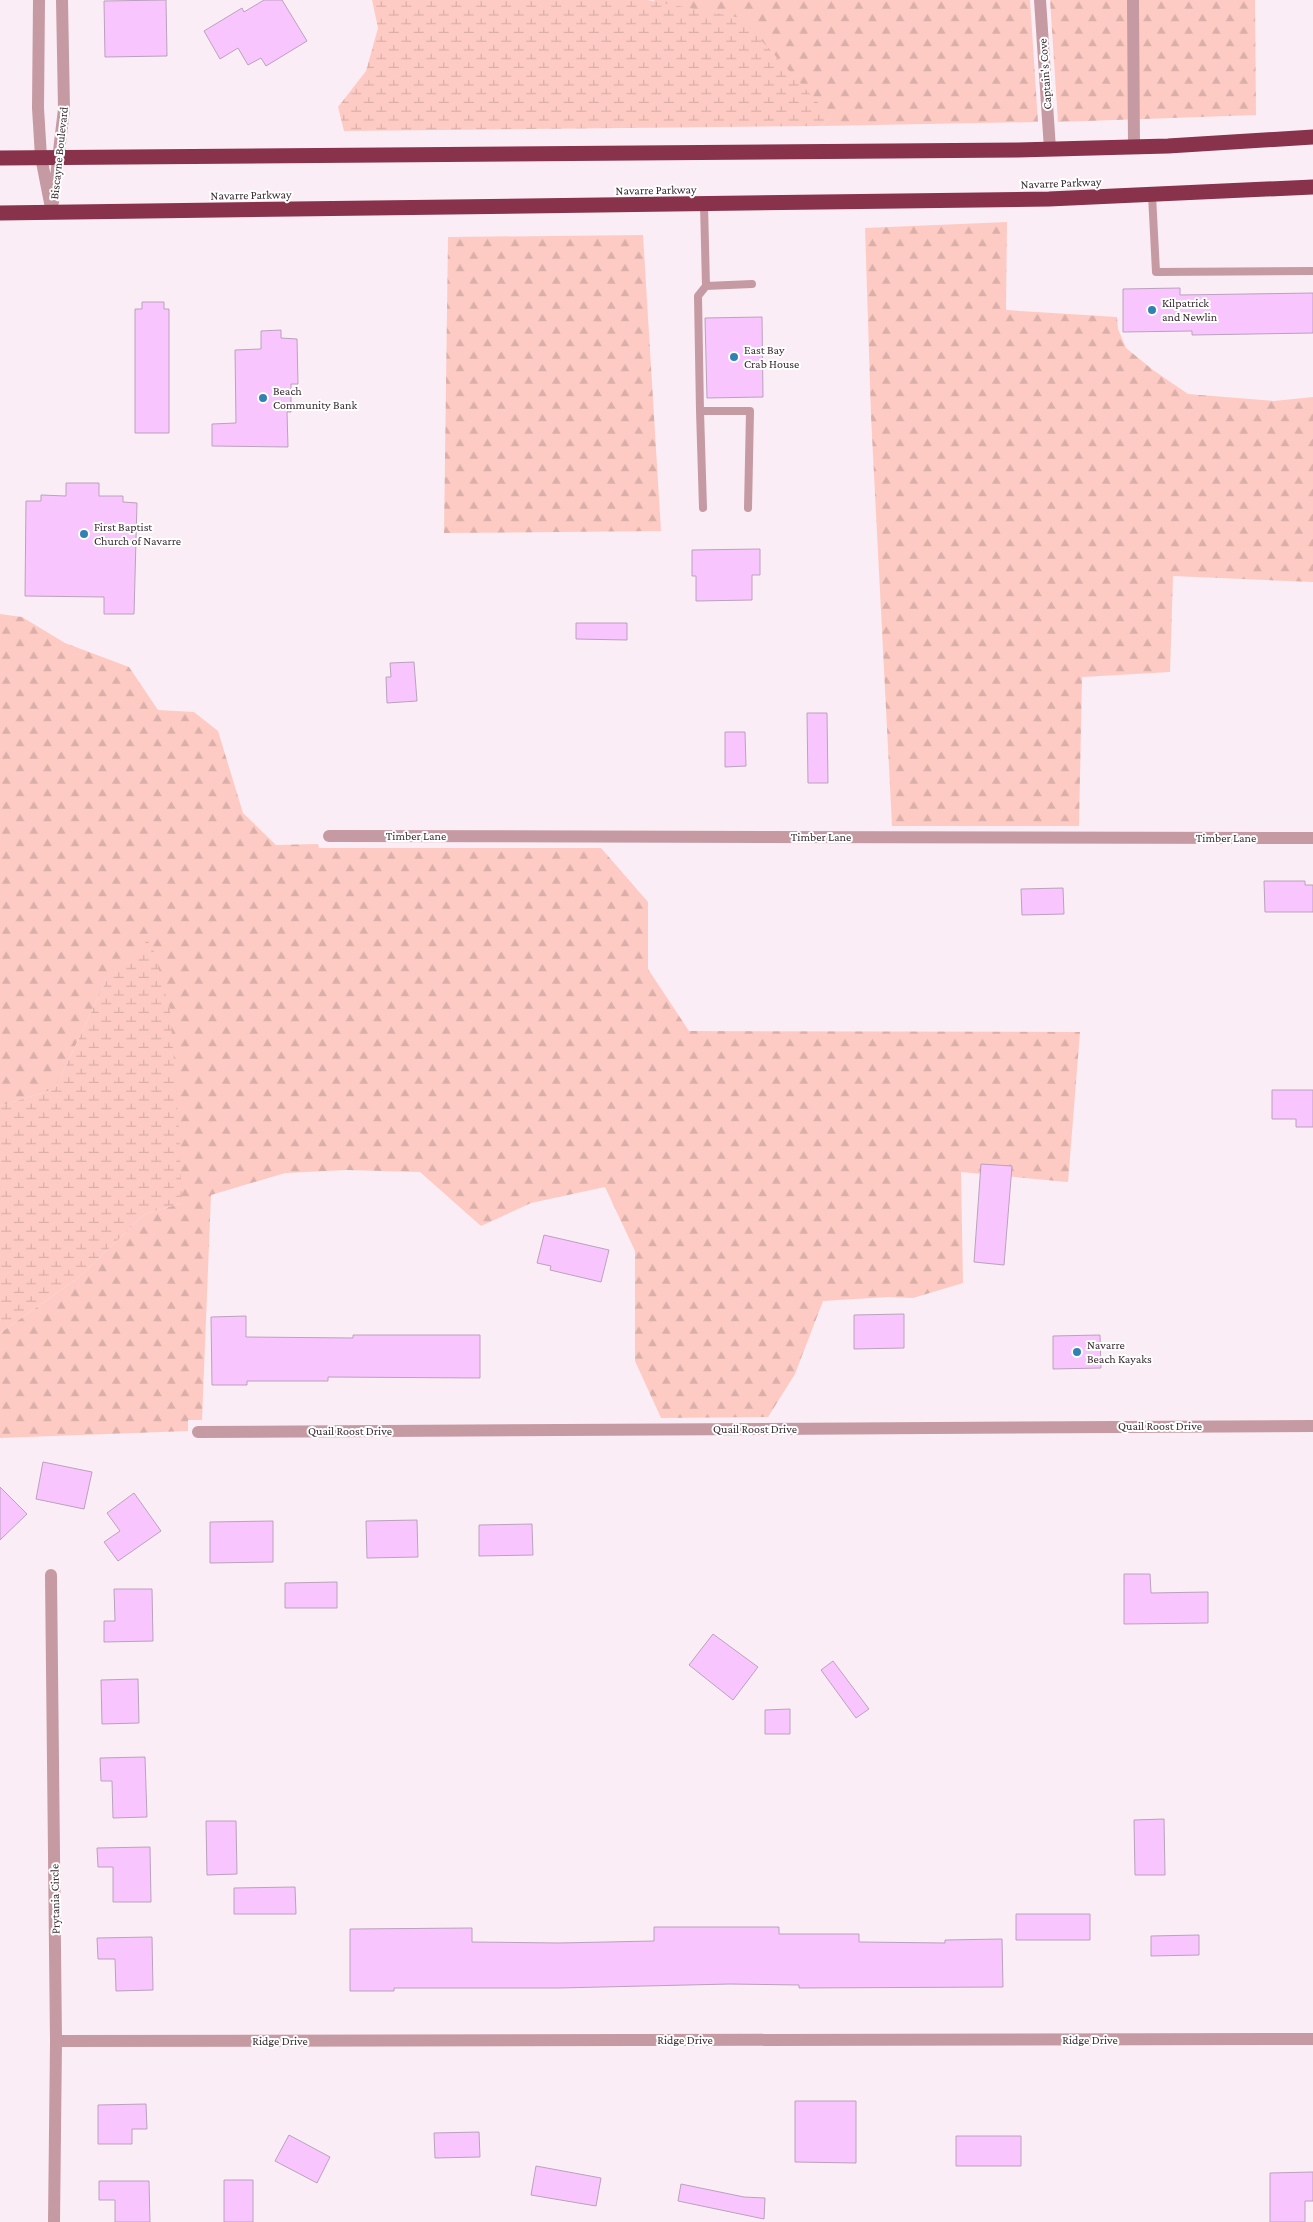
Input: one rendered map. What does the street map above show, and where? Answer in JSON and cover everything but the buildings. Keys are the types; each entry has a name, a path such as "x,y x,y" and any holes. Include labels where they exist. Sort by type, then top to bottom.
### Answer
{"highway":[{"path":"0,158 1050,149 1313,137"},
{"name":"Navarre Parkway","path":"0,213 1049,200 1313,187"}],"street":[{"name":"Biscayne Boulevard","path":"39,0 38,108 41,157 52,213"},
{"name":"Biscayne Boulevard","path":"52,213 64,109 62,0"},
{"name":"Captain's Cove","path":"1040,0 1050,149"},
{"path":"1133,0 1134,146"},
{"name":"Timber Lane","path":"329,836 1313,838"},
{"name":"Quail Roost Drive","path":"198,1432 1313,1426"},
{"name":"Prytania Circle","path":"51,1575 56,2041 54,2222"},
{"name":"Ridge Drive","path":"56,2041 1313,2039"}],"lane":[{"path":"1152,195 1156,272 1313,271"},
{"path":"703,508 698,296 706,286 704,204"},
{"path":"706,286 752,284"},
{"path":"700,411 750,411 748,508"}],"green space":[{"path":"372,0 648,0 741,18 831,117 821,126 344,131 338,107 366,71 378,28"},
{"path":"653,0 1030,0 1038,122 821,126 831,117"},
{"path":"1050,0 1255,0 1256,115 1058,122"},
{"path":"1007,222 1006,310 1117,317 1118,329 1126,348 1153,370 1188,394 1274,401 1313,397 1313,582 1173,576 1170,672 1082,677 1079,826 892,826 871,416 865,228"},
{"path":"643,235 661,531 444,533 448,237"},
{"path":"0,614 22,617 65,643 129,667 158,710 194,712 218,731 243,813 276,845 318,844 319,848 601,848 648,902 648,969 689,1031 1080,1032 1068,1182 961,1172 963,1283 913,1298 888,1297 823,1301 795,1374 768,1417 661,1418 635,1361 635,1251 605,1187 531,1203 481,1226 420,1172 346,1170 285,1173 211,1195 202,1420 188,1420 188,1431 0,1438 0,1333 78,1278 145,1214 182,1203 106,981 55,1089 0,1106"},
{"path":"150,938 170,1009 179,1127 182,1203 145,1214 78,1278 0,1333 0,1106 55,1089 106,981"}],"place":[{"name":"Kilpatrick and Newlin","path":"1152,310"},
{"name":"East Bay Crab House","path":"734,357"},
{"name":"Beach Community Bank","path":"263,398"},
{"name":"First Baptist Church of Navarre","path":"84,534"},
{"name":"Navarre Beach Kayaks","path":"1077,1352"}]}
